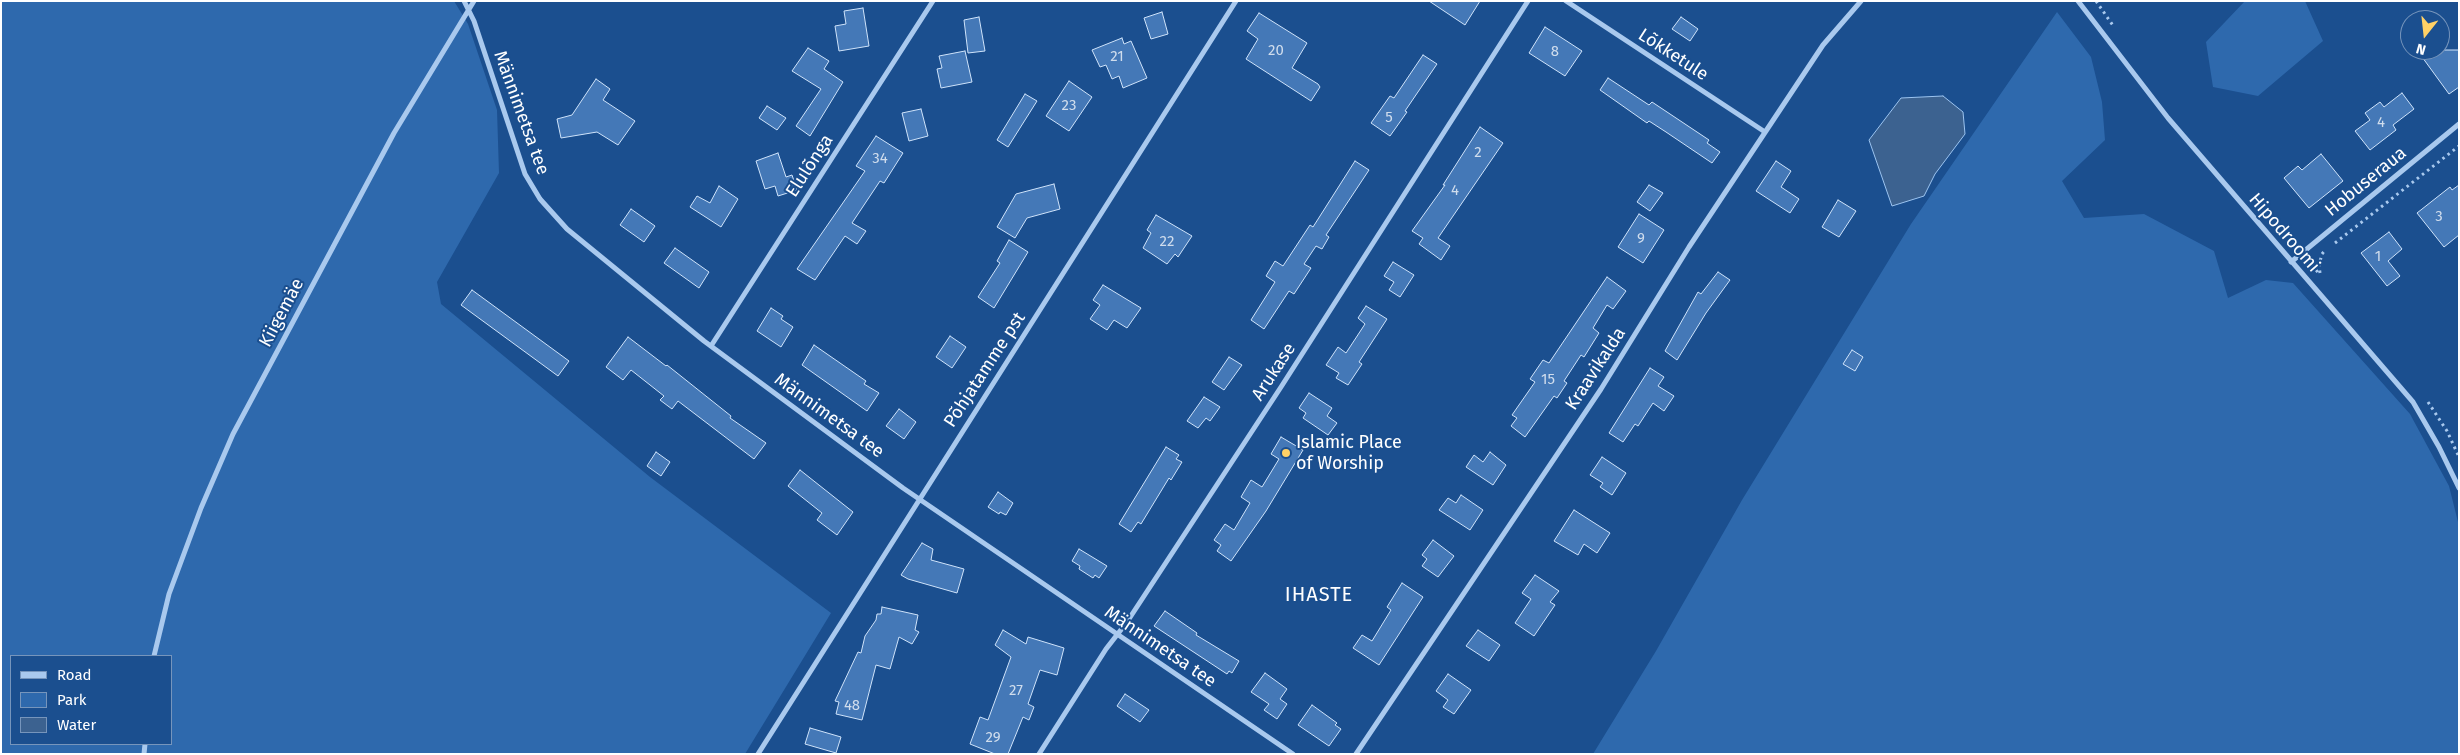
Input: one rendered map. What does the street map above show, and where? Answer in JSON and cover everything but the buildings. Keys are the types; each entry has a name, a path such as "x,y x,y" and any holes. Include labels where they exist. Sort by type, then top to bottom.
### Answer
{"street":[{"name":"Männimetsa tee","path":"464,1 525,174 540,199 567,229 711,346 919,498 1292,754"},
{"name":"Kiigemäe","path":"154,655 169,594 233,434 394,133 474,1"},
{"name":"Elulõnga","path":"711,346 933,1"},
{"name":"Põhjatamme pst","path":"758,754 1236,1"},
{"name":"Arukase","path":"1039,754 1106,649 1281,387 1528,1"},
{"name":"Lõkketule","path":"1566,1 1765,132"},
{"name":"Kraavikalda","path":"1356,754 1600,389 1689,247 1823,44 1861,1"},
{"name":"Hipodroomi","path":"2078,1 2168,118 2290,262 2413,402 2444,456 2459,488"},
{"name":"Hobuseraua","path":"2290,262 2459,124"}],"path":[{"path":"2320,274 2319,265 2324,251 2459,146"}],"green space":[{"path":"1,1 454,1 468,24 497,110 499,173 437,282 441,304 650,477 831,613 745,754 1,754"},
{"path":"2245,1 2305,1 2323,41 2258,96 2213,87 2206,42"},
{"path":"2057,12 2091,57 2102,102 2105,140 2062,181 2084,218 2144,214 2214,251 2228,298 2266,280 2293,283 2410,414 2449,486 2459,526 2459,754 1593,754 1656,651 1742,500 1911,224"}],"water":[{"path":"1943,96 1963,112 1965,134 1935,174 1924,196 1892,206 1869,140 1901,98"}],"place":[{"name":"Islamic Place of Worship","path":"1286,453"}],"district":[{"name":"IHASTE","path":"1319,595"}]}
